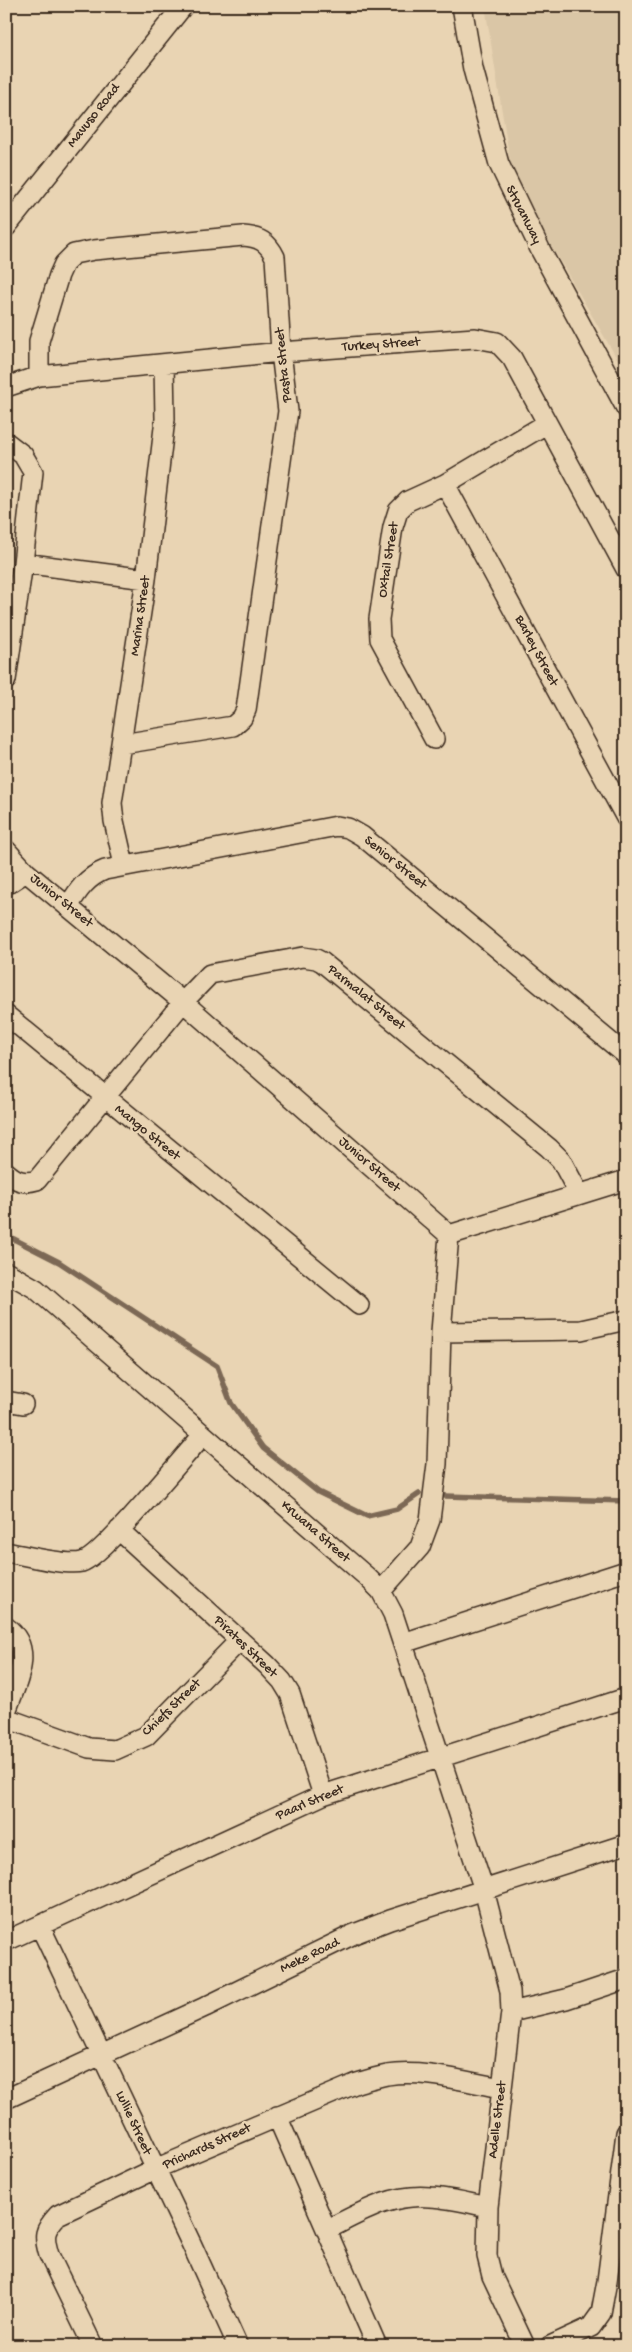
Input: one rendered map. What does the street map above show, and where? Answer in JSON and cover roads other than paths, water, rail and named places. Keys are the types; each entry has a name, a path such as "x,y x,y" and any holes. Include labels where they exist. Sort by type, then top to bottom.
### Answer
{"street":[{"name":"Mavuso Road","path":"6,227 183,6"},
{"name":"Struanway","path":"462,6 473,69 499,164 541,251 626,408"},
{"name":"Pasta Street","path":"39,376 39,341 59,275 64,264 74,254 104,249 243,236 256,237 270,247 275,257 281,352 288,403 288,419 246,710 242,718 232,726 122,744"},
{"name":"Turkey Street","path":"6,387 39,376 281,352 475,338 497,342 512,358 626,569"},
{"name":"Marina Street","path":"124,865 112,803 146,579 164,419 164,364"},
{"name":"Oxtail Street","path":"434,738 384,650 379,629 393,527 398,511 408,501 445,484 546,424"},
{"path":"6,442 23,455 32,472 24,563 12,598 6,680"},
{"name":"Barley Street","path":"445,484 625,813"},
{"path":"24,563 146,579"},
{"name":"Senior Street","path":"68,907 80,887 94,874 124,865 336,826 348,828 362,836 626,1055"},
{"name":"Junior Street","path":"6,850 26,872 183,1002 449,1236"},
{"path":"6,884 26,872"},
{"name":"Parmalat Street","path":"6,1172 19,1181 29,1182 37,1180 203,980 217,971 303,957 316,959 549,1148 561,1160 579,1194"},
{"name":"Mango Street","path":"6,1015 359,1306"},
{"path":"381,1591 420,1547 430,1520 437,1464 441,1332 449,1236 626,1180"},
{"name":"Krwana Street","path":"9,1279 36,1289 381,1591 395,1619 484,1890"},
{"path":"441,1332 582,1330 626,1320"},
{"path":"6,1552 81,1562 90,1559 119,1530 203,1435"},
{"name":"Pirates Street","path":"119,1530 272,1670 290,1694 323,1795"},
{"path":"403,1643 626,1571"},
{"path":"6,1712 23,1662 21,1645 11,1630"},
{"name":"Chiefs Street","path":"6,1718 89,1748 115,1750 146,1736 240,1640"},
{"name":"Paarl Street","path":"6,1941 323,1795 439,1756 626,1698"},
{"name":"Meke Road","path":"6,2099 205,2007 354,1934 390,1920 626,1844"},
{"name":"Adelle Street","path":"484,1890 510,1990 511,2012 488,2207 489,2266 525,2346"},
{"name":"Lullie Street","path":"40,1926 238,2346"},
{"path":"511,2012 566,1999 626,1979"},
{"name":"Prichards Street","path":"93,2346 49,2255 45,2240 47,2226 58,2215 277,2116 357,2083 388,2075 408,2074 434,2076 502,2088"},
{"path":"277,2116 328,2229 370,2343"},
{"path":"550,2346 591,2327 601,2313 607,2281 626,2132"},
{"path":"328,2229 377,2205 413,2196 430,2196 488,2207"}],"waterway":[{"path":"6,1235 59,1262 217,1366 231,1403 263,1448 318,1492 367,1516 397,1509 419,1494"},
{"path":"445,1496 626,1501"}]}
